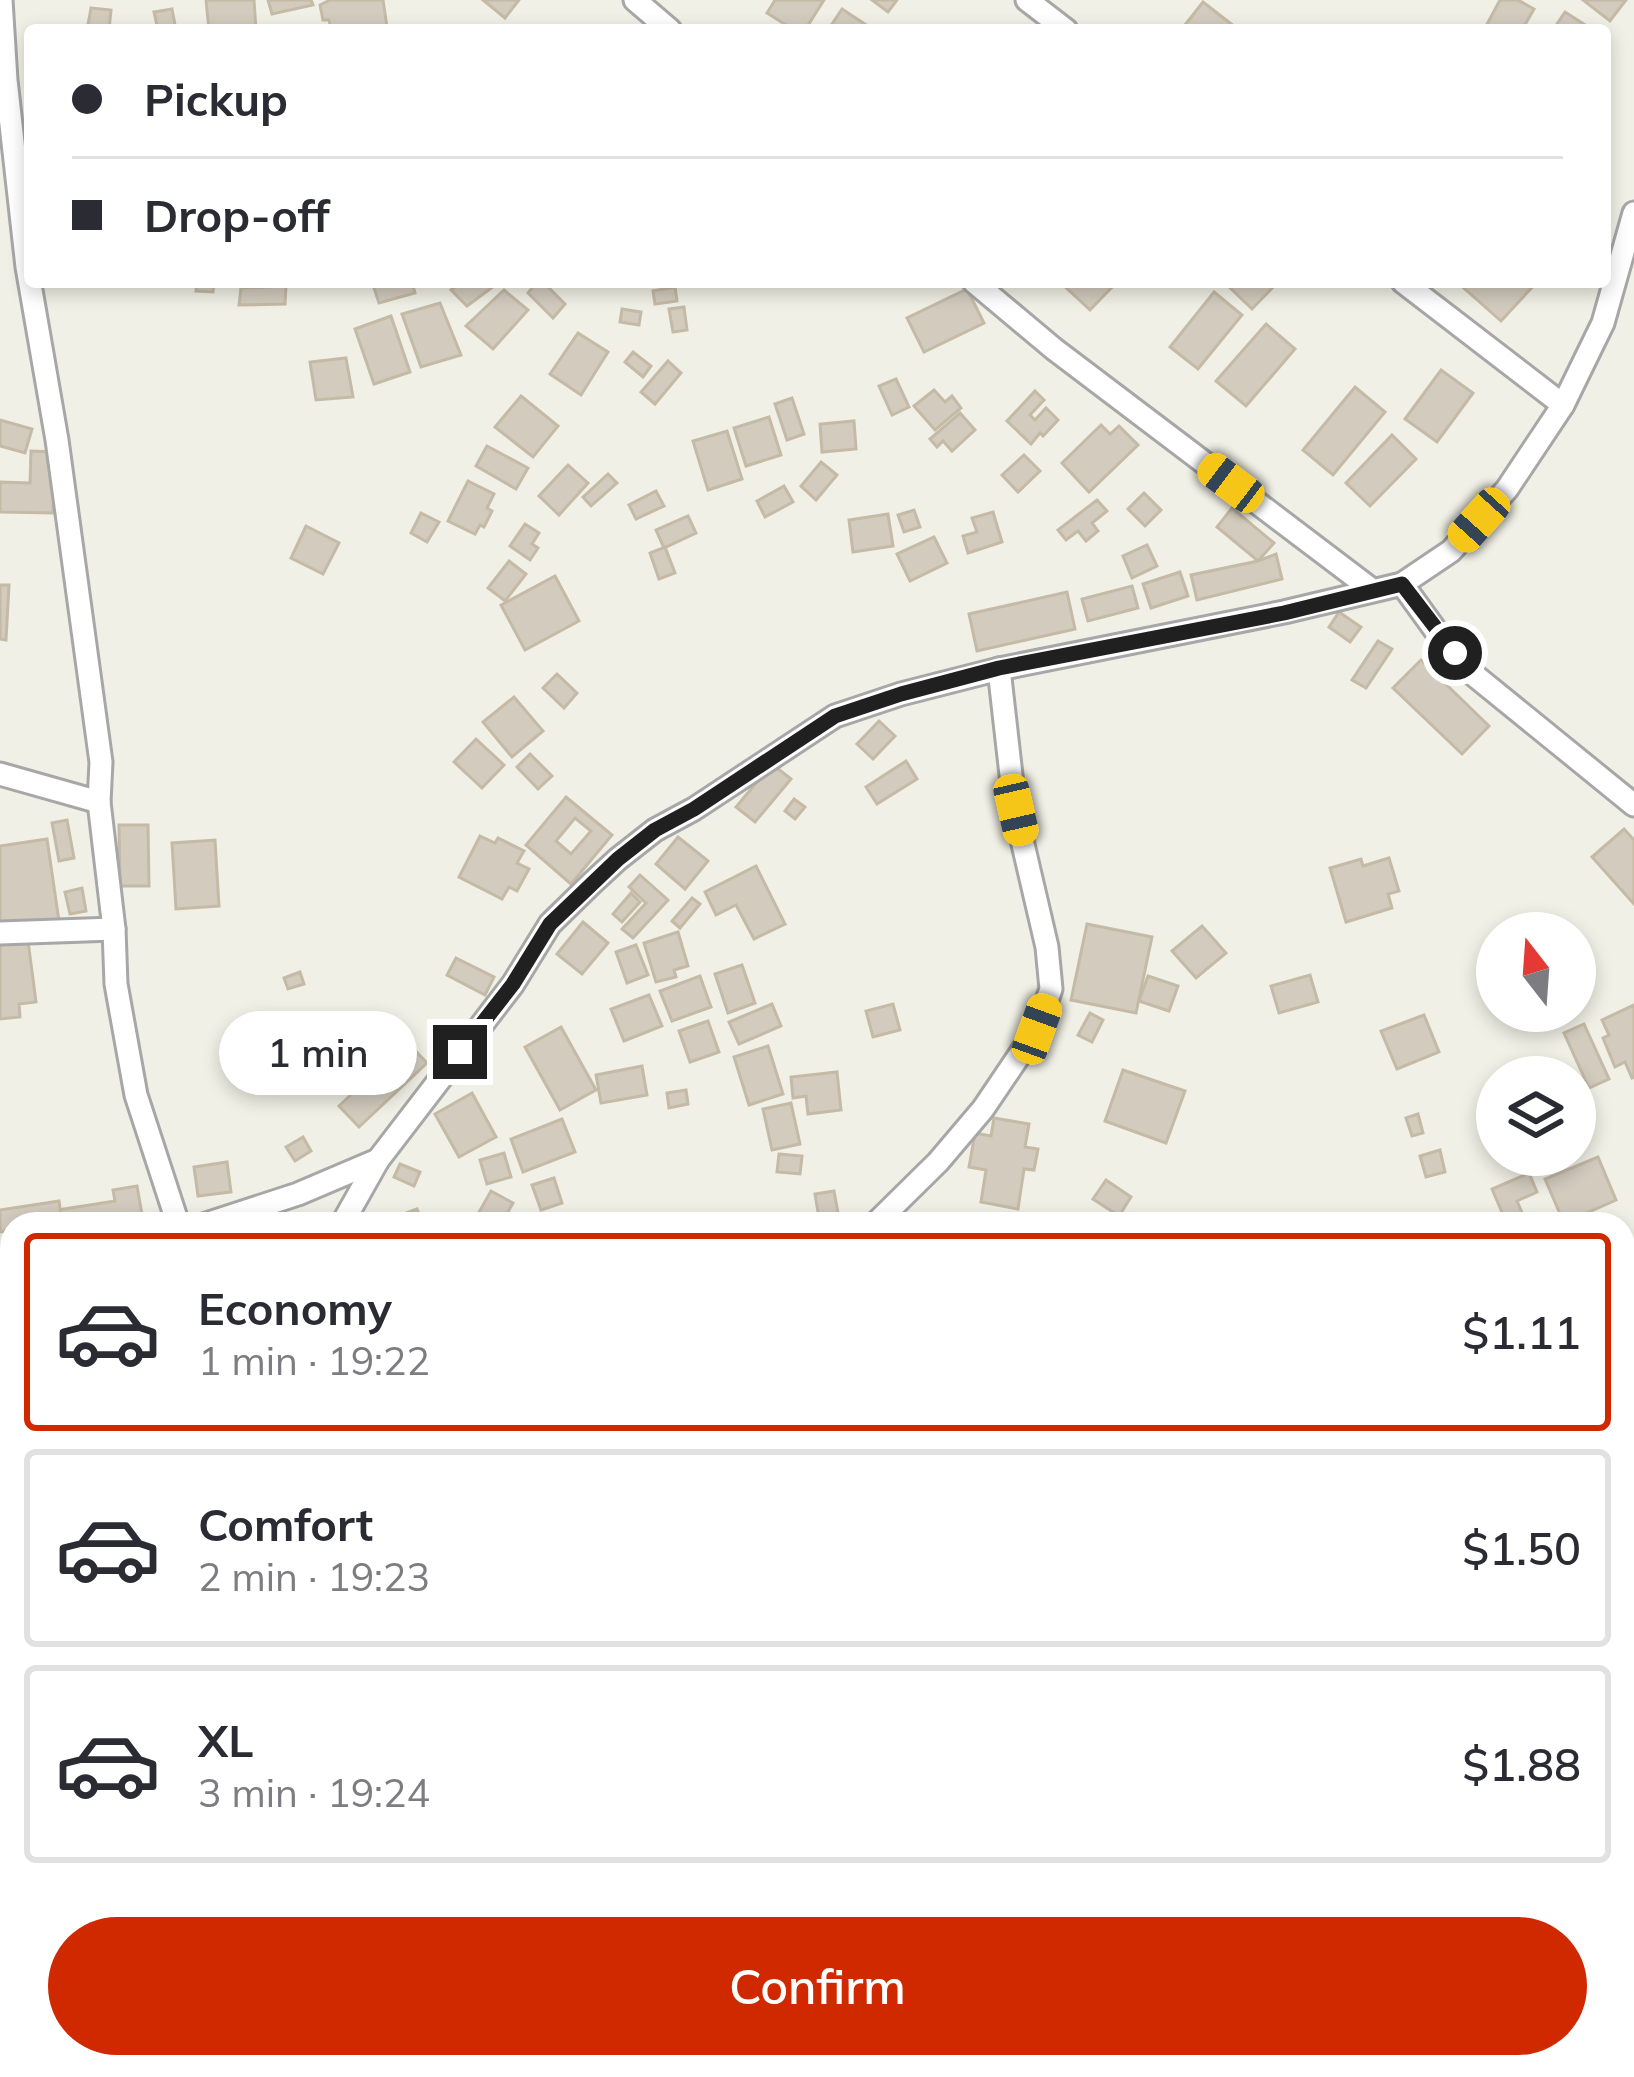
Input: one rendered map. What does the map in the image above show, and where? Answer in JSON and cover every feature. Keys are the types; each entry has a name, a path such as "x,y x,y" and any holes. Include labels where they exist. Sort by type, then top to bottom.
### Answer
{"street":[{"path":"2,0 24,240"},
{"path":"635,0 663,24"},
{"path":"1027,0 1058,24"},
{"path":"349,1212 378,1160 513,984 550,924 655,830 835,716 999,668 1284,613 1402,584 1451,551 1507,489 1563,405 1603,323 1634,213"},
{"path":"31,288 88,661 116,984 136,1095 174,1212"},
{"path":"981,288 1054,350 1371,589"},
{"path":"1410,288 1563,405"},
{"path":"1402,584 1474,674 1634,805"},
{"path":"887,1212 983,1109 1037,1029 1051,989 1047,947 1016,810 999,668"},
{"path":"0,774 99,802"},
{"path":"0,933 114,929"},
{"path":"242,1212 378,1160"}],"building":[{"path":"206,0 254,0 256,24 208,24"},
{"path":"268,0 311,0 313,5 272,14"},
{"path":"330,0 383,0 387,24 330,24 323,20 320,5"},
{"path":"483,0 519,0 505,18"},
{"path":"775,0 824,0 809,24 784,24 767,13"},
{"path":"872,0 897,0 888,12"},
{"path":"1500,0 1518,0 1534,9 1525,24 1487,24"},
{"path":"1583,0 1626,0 1610,21"},
{"path":"1203,2 1231,24 1186,24"},
{"path":"91,8 111,10 110,24 88,24"},
{"path":"172,9 175,24 157,24 154,12"},
{"path":"842,9 865,24 832,24"},
{"path":"1565,12 1584,24 1557,24"},
{"path":"241,288 286,288 285,304 239,305"},
{"path":"374,288 414,288 415,293 379,303"},
{"path":"454,288 491,288 467,306"},
{"path":"532,288 549,288 565,304 553,318 528,293"},
{"path":"675,288 677,301 655,304 653,291"},
{"path":"1066,288 1111,288 1090,310"},
{"path":"1230,288 1272,288 1252,309"},
{"path":"1464,288 1531,288 1501,321"},
{"path":"967,289 984,323 924,352 907,318"},
{"path":"504,290 528,310 493,349 466,326"},
{"path":"1214,292 1242,315 1198,369 1170,347"},
{"path":"440,303 461,355 421,367 402,314"},
{"path":"684,307 687,330 673,332 669,309"},
{"path":"622,309 641,312 639,325 620,322"},
{"path":"391,316 410,372 374,384 355,329"},
{"path":"1266,324 1295,349 1246,406 1216,381"},
{"path":"578,333 608,352 581,395 550,374"},
{"path":"633,352 651,366 643,377 625,362"},
{"path":"346,358 353,397 316,400 310,362"},
{"path":"668,361 681,373 655,404 641,392"},
{"path":"1441,370 1473,393 1437,442 1405,419"},
{"path":"896,379 909,407 892,415 879,386"},
{"path":"1355,387 1385,412 1333,475 1303,450"},
{"path":"934,390 945,402 952,396 961,408 935,430 914,406"},
{"path":"1035,391 1044,400 1030,415 1035,420 1046,408 1058,420 1031,444 1007,421"},
{"path":"521,396 558,426 533,457 495,427"},
{"path":"792,398 804,434 787,440 775,404"},
{"path":"960,413 975,430 952,451 943,441 937,447 930,439"},
{"path":"769,417 781,455 746,466 734,428"},
{"path":"0,420 32,429 25,453 0,446"},
{"path":"854,421 856,449 822,452 820,424"},
{"path":"1101,425 1110,434 1119,426 1138,445 1089,492 1062,463"},
{"path":"727,431 742,479 708,490 693,441"},
{"path":"1392,435 1416,459 1370,506 1346,483"},
{"path":"487,446 528,468 516,489 476,466"},
{"path":"31,451 55,452 53,513 0,512 0,482 30,483"},
{"path":"1024,455 1040,471 1018,492 1002,475"},
{"path":"821,462 837,475 816,500 801,486"},
{"path":"568,465 588,483 559,515 539,496"},
{"path":"608,474 617,483 591,506 583,497"},
{"path":"468,481 494,494 487,508 492,511 475,534 448,521"},
{"path":"784,486 793,502 765,517 757,501"},
{"path":"656,491 664,506 636,519 629,505"},
{"path":"1144,493 1161,510 1145,526 1128,509"},
{"path":"1097,500 1107,511 1092,523 1098,531 1086,541 1078,531 1066,540 1058,530"},
{"path":"1232,508 1274,543 1258,561 1217,527"},
{"path":"914,510 920,527 904,532 898,515"},
{"path":"993,512 1002,542 968,553 963,536 977,532 972,518"},
{"path":"421,513 439,522 427,542 411,533"},
{"path":"888,514 893,546 853,552 849,520"},
{"path":"688,516 696,533 664,548 656,530"},
{"path":"525,524 539,533 532,544 538,548 530,560 510,546"},
{"path":"306,526 339,543 323,574 291,558"},
{"path":"934,537 947,563 910,581 897,554"},
{"path":"1147,545 1157,566 1132,578 1123,556"},
{"path":"665,547 675,573 659,579 650,553"},
{"path":"1276,554 1282,579 1197,600 1191,575"},
{"path":"509,561 526,574 505,601 488,588"},
{"path":"1180,572 1188,596 1151,608 1143,584"},
{"path":"555,576 579,621 525,650 501,605"},
{"path":"0,585 9,585 6,640 0,639"},
{"path":"1132,586 1138,608 1088,621 1082,599"},
{"path":"1067,592 1075,629 977,651 969,614"},
{"path":"1339,612 1361,627 1350,642 1329,627"},
{"path":"1378,641 1392,649 1366,688 1352,680"},
{"path":"1421,660 1489,726 1462,754 1393,688"},
{"path":"557,674 577,693 564,708 543,688"},
{"path":"514,697 543,731 512,757 483,722"},
{"path":"879,721 895,736 873,759 857,744"},
{"path":"476,739 504,765 482,788 454,762"},
{"path":"530,754 552,776 538,789 517,767"},
{"path":"906,761 917,779 877,804 866,787"},
{"path":"772,764 791,779 755,822 736,807"},
{"path":"566,797 612,835 571,884 526,845","holes":["575,818 591,831 571,854 556,841"]},
{"path":"794,799 805,807 795,819 785,811"},
{"path":"67,820 74,858 59,861 52,823"},
{"path":"119,825 148,825 149,886 120,886"},
{"path":"1624,829 1634,840 1634,904 1592,857"},
{"path":"480,836 495,843 498,838 524,851 517,863 529,869 517,891 509,887 502,899 459,877"},
{"path":"678,837 708,861 685,889 656,864"},
{"path":"47,839 59,921 0,930 0,846"},
{"path":"215,840 219,906 176,909 172,843"},
{"path":"1389,858 1399,891 1388,894 1392,908 1346,922 1330,868 1361,859 1363,866"},
{"path":"756,866 785,924 754,939 736,905 716,915 705,892"},
{"path":"640,875 668,900 633,938 622,929 646,903 629,887"},
{"path":"82,888 86,911 70,914 65,892"},
{"path":"631,893 640,902 622,922 613,914"},
{"path":"692,898 700,904 680,928 672,921"},
{"path":"583,922 608,943 582,974 557,954"},
{"path":"1087,924 1152,937 1136,1013 1071,1000"},
{"path":"1202,926 1226,953 1196,978 1172,951"},
{"path":"678,932 688,966 674,970 676,977 656,982 644,943"},
{"path":"28,941 36,1002 19,1004 20,1017 0,1019 0,944"},
{"path":"636,945 648,975 627,983 616,952"},
{"path":"456,958 494,977 485,995 447,975"},
{"path":"742,965 755,1003 728,1013 715,974"},
{"path":"300,972 304,984 288,989 284,978"},
{"path":"1310,975 1318,1002 1279,1013 1271,986"},
{"path":"700,976 711,1007 672,1021 660,991"},
{"path":"1148,976 1178,986 1169,1011 1139,1001"},
{"path":"649,995 662,1026 624,1041 611,1009"},
{"path":"772,1004 781,1026 739,1044 729,1022"},
{"path":"893,1004 900,1030 873,1037 866,1011"},
{"path":"1634,1005 1632,1078 1625,1062 1615,1067 1603,1038 1609,1035 1602,1020"},
{"path":"1090,1013 1103,1020 1092,1042 1078,1035"},
{"path":"1424,1015 1439,1052 1397,1069 1381,1031"},
{"path":"708,1021 719,1052 690,1062 679,1031"},
{"path":"561,1027 596,1090 560,1110 525,1047"},
{"path":"1588,1032 1609,1079 1596,1085 1596,1056 1574,1056 1564,1033"},
{"path":"407,1042 427,1063 359,1127 339,1106"},
{"path":"768,1046 783,1094 749,1105 734,1057"},
{"path":"642,1066 647,1095 601,1103 596,1075"},
{"path":"1123,1070 1185,1091 1166,1143 1105,1121"},
{"path":"837,1072 841,1110 808,1114 806,1096 793,1098 791,1077"},
{"path":"686,1090 688,1104 669,1108 667,1093"},
{"path":"472,1093 496,1137 459,1157 435,1114"},
{"path":"791,1103 800,1144 772,1150 763,1109"},
{"path":"1418,1114 1423,1133 1412,1136 1406,1118"},
{"path":"994,1118 1029,1124 1025,1147 1038,1149 1034,1170 1024,1169 1018,1209 981,1202 986,1170 969,1167 975,1133 991,1136"},
{"path":"562,1119 575,1152 523,1172 511,1139"},
{"path":"303,1137 311,1151 295,1161 286,1147"},
{"path":"1440,1150 1445,1172 1426,1177 1420,1156"},
{"path":"504,1153 511,1177 487,1184 480,1160"},
{"path":"779,1154 802,1156 800,1174 777,1172"},
{"path":"1598,1157 1616,1200 1589,1212 1559,1212 1545,1179 1596,1176"},
{"path":"227,1162 231,1192 198,1196 194,1167"},
{"path":"400,1164 420,1172 414,1186 394,1177"},
{"path":"1530,1176 1537,1192 1517,1201 1522,1212 1502,1212 1492,1189"},
{"path":"554,1178 562,1203 541,1210 532,1185"},
{"path":"1106,1180 1131,1197 1122,1212 1093,1199"},
{"path":"137,1186 142,1212 45,1212 115,1201 113,1190"},
{"path":"491,1191 513,1203 508,1212 479,1212"},
{"path":"834,1191 838,1212 818,1212 815,1194"},
{"path":"59,1201 60,1212 0,1212"}],"route":[{"path":"460,1052 513,984 550,924 618,859 655,830 835,716 999,668 1284,613 1402,584 1455,653"}]}
